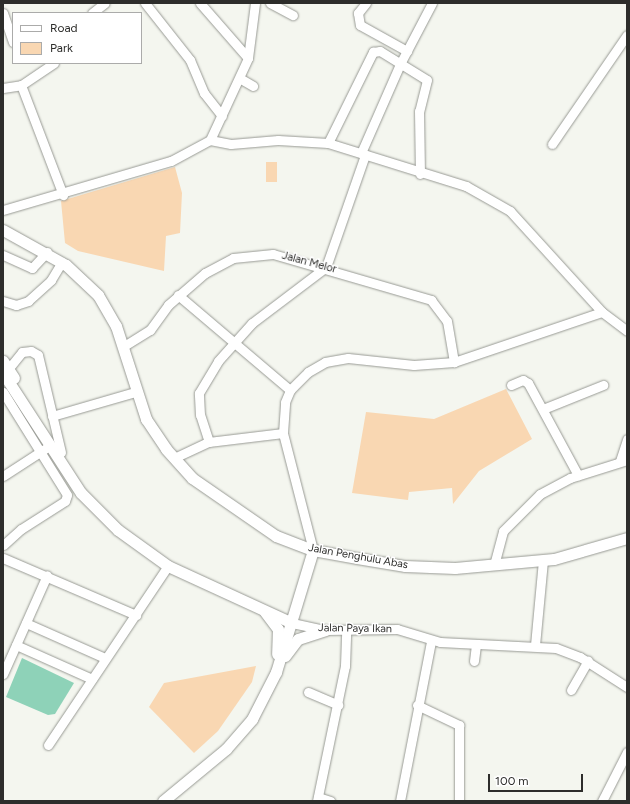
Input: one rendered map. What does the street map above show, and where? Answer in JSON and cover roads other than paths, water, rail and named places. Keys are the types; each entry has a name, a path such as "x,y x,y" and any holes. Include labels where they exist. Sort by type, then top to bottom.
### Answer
{"main road":[{"name":"Jalan Penghulu Abas","path":"3,230 47,252 62,262 98,295 124,346 135,392 146,419 174,458 192,478 244,517 276,536 313,550 405,566 494,565 544,560 627,538"},
{"name":"Jalan Paya Ikan","path":"5,370 56,446 81,493 118,530 168,566 259,606 292,624"},
{"path":"163,801 226,749 266,695 280,662 313,550"},
{"path":"259,606 274,622 279,635 266,695"},
{"path":"280,662 298,639 326,630"}],"street":[{"path":"93,12 104,3"},
{"path":"145,3 190,60 204,93 222,116"},
{"path":"200,3 248,58"},
{"path":"3,210 63,195 171,161 210,140 241,79 248,58 255,3"},
{"path":"270,3 293,15"},
{"path":"366,3 358,13 360,25 407,51"},
{"path":"209,442 200,415 199,393 218,361 234,343 270,308 326,267 363,154 400,64 432,3"},
{"path":"3,13 12,39"},
{"path":"552,144 627,35"},
{"path":"328,143 372,52 380,51 427,80 419,111 420,174"},
{"path":"3,88 18,85 52,64"},
{"path":"241,79 253,86"},
{"path":"18,85 63,195"},
{"path":"210,140 231,144 278,140 328,143 420,174 466,186 510,211 602,312 627,331"},
{"path":"3,255 32,268 43,261 47,252"},
{"name":"Jalan Melor","path":"124,346 150,330 178,295 205,273 244,255 285,256 326,267 431,300 447,321 454,362"},
{"path":"3,301 16,305 28,301 47,284 62,262"},
{"path":"178,295 290,390"},
{"path":"313,550 283,433 285,402 290,390 308,372 337,359 372,358 414,365 454,362 602,312"},
{"path":"3,476 41,452 56,446 52,416 35,352 22,352 5,370"},
{"path":"511,385 523,380 528,383 578,475"},
{"path":"543,409 603,385"},
{"path":"3,392 66,491 66,498 8,538 3,545"},
{"path":"52,416 135,392"},
{"path":"174,458 209,442 283,433"},
{"path":"494,565 497,542 513,518 546,491 578,475 624,460 627,439"},
{"path":"3,558 136,615"},
{"path":"535,645 544,560"},
{"path":"48,745 168,566"},
{"path":"3,674 47,576"},
{"path":"26,623 105,658"},
{"name":"Jalan Paya Ikan","path":"292,624 326,630 346,631 397,629 431,641 476,644 535,645 556,648 588,661 627,687"},
{"path":"330,801 318,799 338,705 346,631"},
{"path":"400,801 417,705 431,641"},
{"path":"16,644 92,679"},
{"path":"474,661 476,644"},
{"path":"572,690 588,661"},
{"path":"308,692 338,705"},
{"path":"417,705 459,726 459,801"},
{"path":"602,801 627,752"}]}
